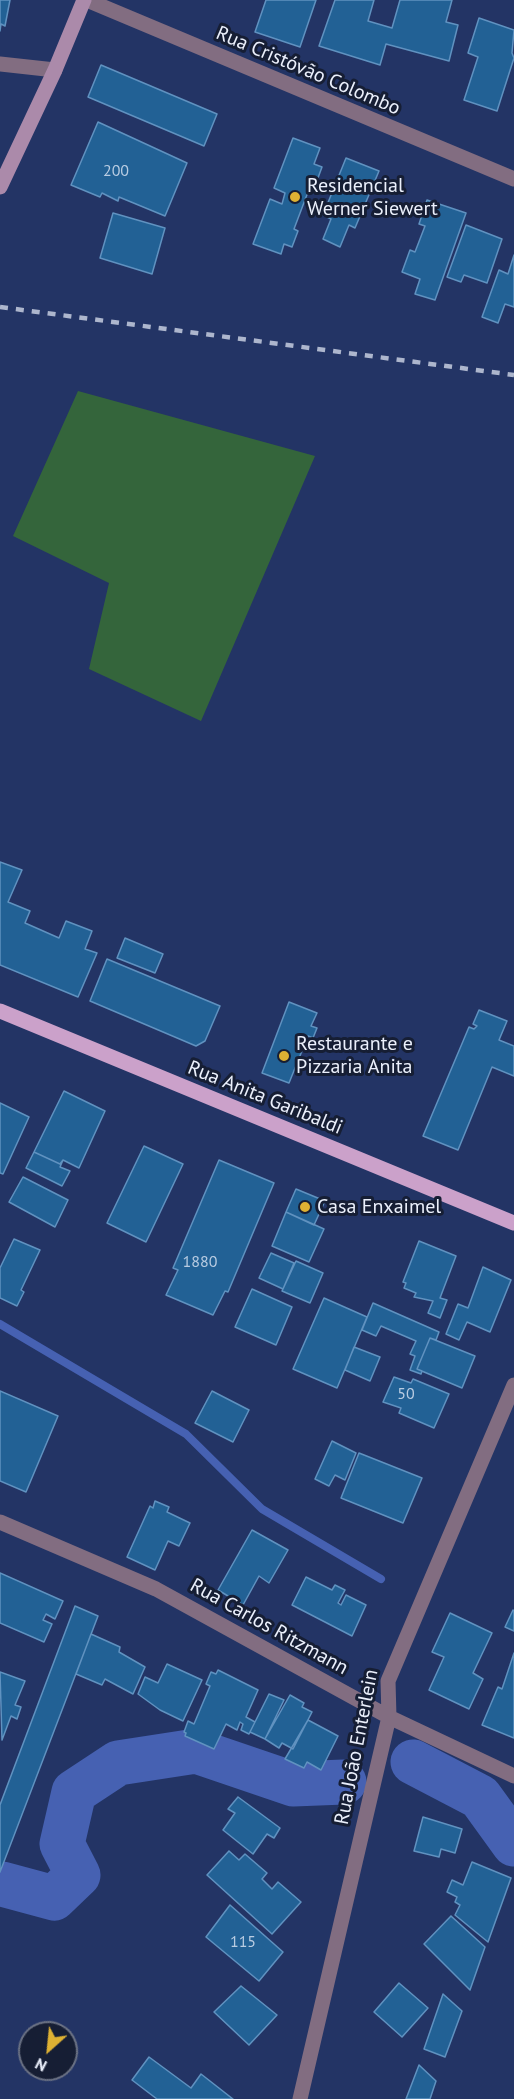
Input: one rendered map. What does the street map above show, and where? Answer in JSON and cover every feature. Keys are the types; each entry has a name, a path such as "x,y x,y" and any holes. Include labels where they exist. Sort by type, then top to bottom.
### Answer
{"main road":[{"path":"0,188 86,0"},
{"name":"Rua Anita Garibaldi","path":"0,1011 514,1223"}],"street":[{"name":"Rua Cristóvão Colombo","path":"86,0 514,179"},
{"path":"0,64 55,70"},
{"name":"Rua João Enterlein","path":"300,2099 389,1717 388,1681 514,1384"},
{"name":"Rua Carlos Ritzmann","path":"0,1521 156,1589 389,1717 514,1776"}],"green space":[{"path":"78,391 315,456 201,721 89,669 109,583 13,536"}],"building":[{"path":"0,0 10,0 5,26 1,24 0,31"},
{"path":"266,0 316,0 300,47 255,32"},
{"path":"335,0 374,0 368,21 392,28 400,0 452,0 446,22 458,25 449,61 386,44 380,65 319,46"},
{"path":"479,18 514,30 512,53 514,58 497,111 464,100 478,57 468,53"},
{"path":"101,65 217,114 204,146 88,97"},
{"path":"98,122 187,163 165,216 119,197 118,201 102,193 100,197 71,185"},
{"name":"Residencial Werner Siewert","path":"293,138 320,148 314,164 322,167 315,186 311,184 294,229 298,231 292,247 284,244 281,254 253,244 270,199 282,204 285,193 274,188"},
{"path":"346,158 379,171 355,228 349,225 340,247 323,239 331,219 323,215"},
{"path":"427,200 466,213 435,300 415,294 420,279 402,272 410,250 415,252 425,226 419,224"},
{"path":"113,213 165,228 152,274 100,258"},
{"path":"466,225 502,239 487,283 464,275 461,282 447,277"},
{"path":"514,255 514,307 505,304 498,323 482,317 499,270 508,274"},
{"path":"0,862 22,870 8,902 30,911 25,923 59,938 66,921 92,931 85,949 97,953 78,997 0,965"},
{"path":"125,938 163,954 155,973 117,958"},
{"path":"107,959 220,1006 205,1041 196,1046 90,1001"},
{"name":"Restaurante e Pizzaria Anita","path":"289,1002 317,1013 311,1026 317,1028 313,1038 308,1036 289,1083 262,1073"},
{"path":"479,1010 507,1021 499,1040 514,1046 514,1076 492,1067 458,1150 423,1136 469,1027 474,1029 477,1026 473,1024"},
{"path":"64,1091 105,1111 79,1168 63,1160 60,1164 34,1152"},
{"path":"0,1103 29,1117 3,1174 0,1173"},
{"path":"144,1146 183,1164 146,1242 107,1223"},
{"path":"34,1152 60,1164 63,1160 60,1167 70,1171 62,1186 26,1168"},
{"path":"219,1160 274,1183 228,1292 225,1291 213,1315 166,1295 178,1270 173,1268"},
{"path":"23,1177 68,1200 55,1227 9,1202"},
{"name":"Casa Enxaimel","path":"296,1189 325,1201 314,1225 286,1212"},
{"path":"286,1212 324,1229 309,1262 272,1246"},
{"path":"14,1239 40,1250 21,1290 24,1292 17,1306 0,1298 0,1268"},
{"path":"419,1241 456,1256 440,1298 447,1300 440,1318 428,1313 433,1301 414,1297 416,1293 404,1288 406,1283 403,1282"},
{"path":"271,1253 294,1263 283,1289 259,1278"},
{"path":"296,1261 323,1273 310,1303 282,1291"},
{"path":"483,1267 511,1280 490,1332 467,1322 459,1340 446,1334 458,1304 468,1308"},
{"path":"252,1289 292,1307 276,1345 235,1327"},
{"path":"324,1298 367,1317 337,1388 293,1369"},
{"path":"373,1303 439,1332 436,1340 430,1338 417,1369 422,1371 421,1374 410,1370 415,1356 410,1354 416,1341 381,1326 376,1336 362,1330"},
{"path":"430,1338 475,1356 462,1388 417,1369"},
{"path":"354,1347 380,1357 370,1381 345,1370"},
{"path":"394,1377 411,1383 413,1379 449,1394 434,1428 399,1413 401,1408 383,1402"},
{"path":"0,1391 58,1416 26,1492 0,1481"},
{"path":"212,1391 249,1410 233,1442 195,1423"},
{"path":"332,1441 356,1453 345,1480 335,1475 329,1486 315,1479"},
{"path":"359,1453 422,1478 403,1523 341,1498"},
{"path":"155,1501 169,1507 167,1512 190,1523 179,1546 168,1541 155,1570 127,1557 150,1506 153,1508"},
{"path":"252,1530 288,1550 269,1583 259,1576 243,1605 218,1590"},
{"path":"0,1573 63,1601 55,1619 46,1614 43,1620 52,1624 44,1642 0,1623"},
{"path":"306,1577 332,1590 335,1585 345,1590 338,1603 341,1605 346,1595 366,1605 352,1636 292,1605"},
{"path":"75,1606 98,1616 0,1872 0,1805"},
{"path":"514,1611 514,1631 505,1627"},
{"path":"450,1613 492,1633 473,1673 483,1679 469,1709 429,1690 444,1657 432,1652"},
{"path":"91,1634 120,1647 119,1652 145,1667 133,1694 105,1679 102,1685 76,1674"},
{"path":"514,1653 514,1738 482,1725 498,1687 502,1689"},
{"path":"167,1664 202,1680 183,1721 160,1710 138,1694 145,1677 158,1683"},
{"path":"218,1670 258,1690 246,1717 255,1722 249,1734 241,1730 243,1724 240,1722 237,1730 226,1724 214,1749 185,1736 184,1732 188,1721 194,1724 210,1686 206,1684 211,1672 216,1674"},
{"path":"0,1672 25,1681 15,1705 21,1707 17,1719 11,1716 2,1740"},
{"path":"269,1694 284,1700 265,1739 250,1732"},
{"path":"290,1695 304,1703 302,1707 312,1712 293,1749 282,1743 279,1748 265,1739"},
{"path":"308,1720 338,1736 321,1770 307,1762 304,1768 285,1759"},
{"path":"238,1797 280,1828 274,1838 267,1834 253,1854 223,1830 235,1813 228,1809"},
{"path":"423,1817 462,1829 455,1853 441,1849 439,1857 414,1851"},
{"path":"229,1851 239,1860 245,1854 267,1873 262,1879 272,1889 278,1882 301,1902 272,1934 207,1875"},
{"path":"472,1862 511,1878 488,1942 455,1915 460,1905 455,1902 457,1897 447,1892 452,1880 463,1885"},
{"path":"230,1905 283,1952 259,1981 206,1937"},
{"path":"451,1916 485,1947 470,1990 424,1944"},
{"path":"399,1983 428,2008 402,2037 374,2012"},
{"path":"241,1986 277,2015 249,2045 214,2012"},
{"path":"443,1994 462,2011 445,2057 424,2049"},
{"path":"149,2057 191,2088 201,2074 233,2099 157,2099 132,2080"},
{"path":"419,2065 436,2081 430,2099 406,2099"}],"waterway":[{"path":"0,1324 186,1434 262,1509 381,1579"},
{"path":"2,1884 54,1898 78,1875 62,1844 74,1792 118,1763 196,1751 293,1784 344,1782"},
{"path":"413,1762 480,1797 514,1844"}],"railway":[{"path":"0,307 514,375"}],"place":[{"name":"Residencial Werner Siewert","path":"295,197"},
{"name":"Restaurante e Pizzaria Anita","path":"284,1056"},
{"name":"Casa Enxaimel","path":"305,1207"}]}
